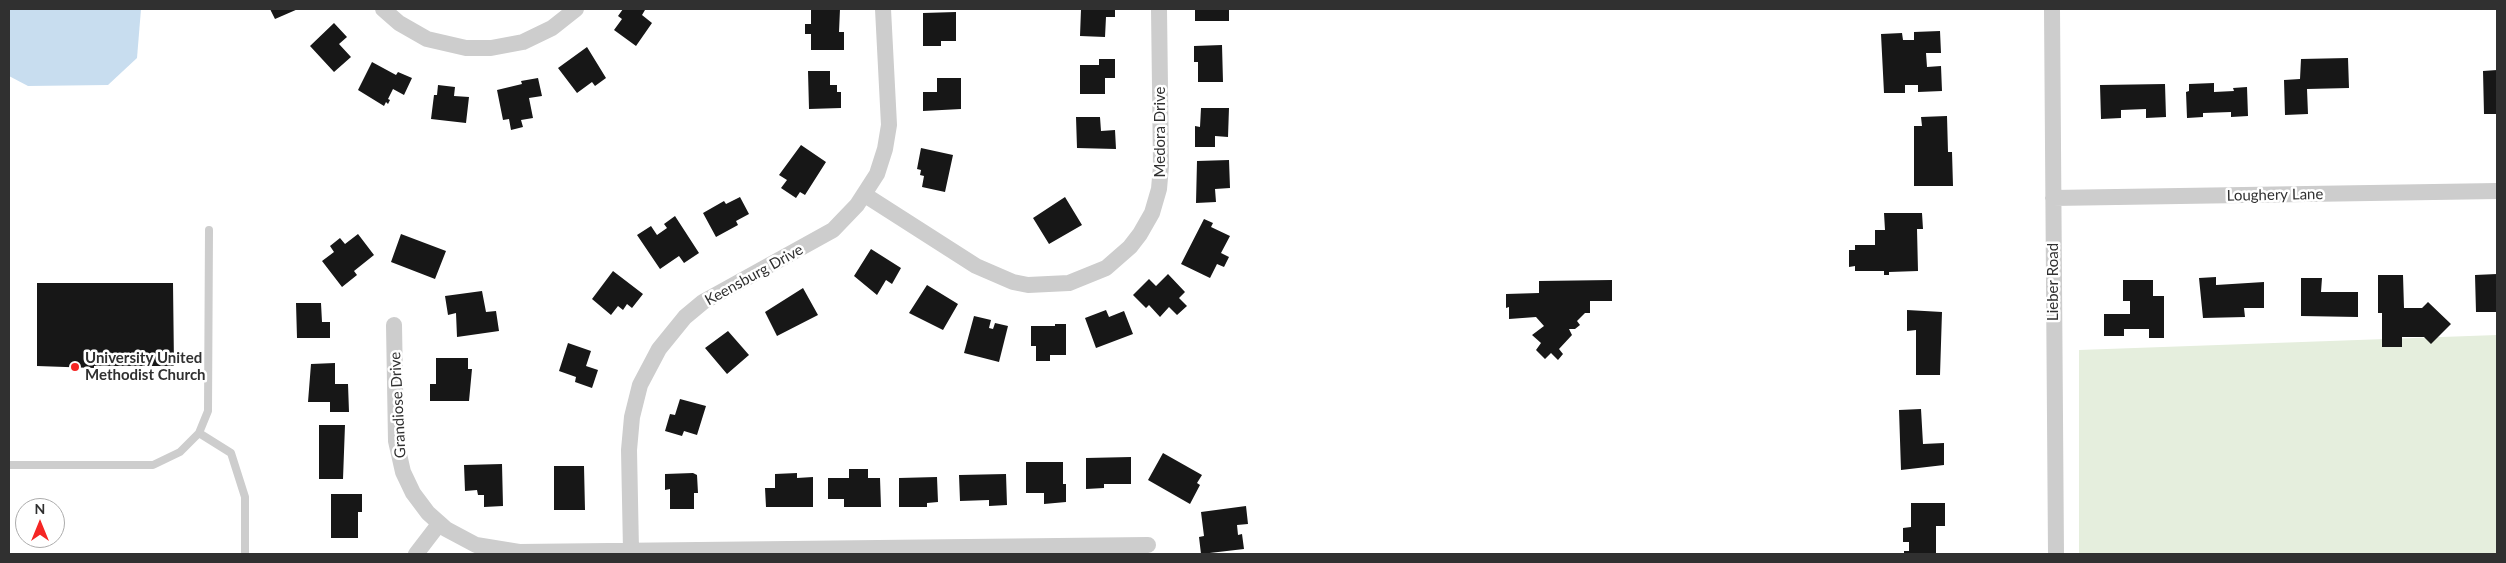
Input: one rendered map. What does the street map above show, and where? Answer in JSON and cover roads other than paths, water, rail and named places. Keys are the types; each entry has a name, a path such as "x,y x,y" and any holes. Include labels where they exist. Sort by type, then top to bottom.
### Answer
{"street":[{"path":"383,9 399,23 427,39 466,48 491,48 523,42 552,28 576,9"},
{"name":"Keensburg Drive","path":"631,550 629,450 632,417 640,385 659,349 685,317 703,302 833,230 865,195 882,160 889,125 883,9"},
{"name":"Medora Drive","path":"865,195 976,266 1012,282 1028,285 1069,283 1106,268 1130,247 1140,234 1152,213 1159,189 1161,166 1159,9"},
{"name":"Lieber Road","path":"2052,9 2056,554"},
{"name":"Loughery Lane","path":"2053,198 2497,192"},
{"name":"Grandiose Drive","path":"394,325 396,441 400,464 413,494 428,513 439,524 460,538 476,545 508,552 1148,545"},
{"path":"416,554 439,524"}],"lane":[{"path":"9,465 153,465 180,452 199,433 208,411 209,230"},
{"path":"199,433 231,453 245,497 245,554"}],"water":[{"path":"9,9 141,9 137,58 108,85 28,86 9,76"}],"place":[{"name":"University United Methodist Church","path":"75,367"}]}
